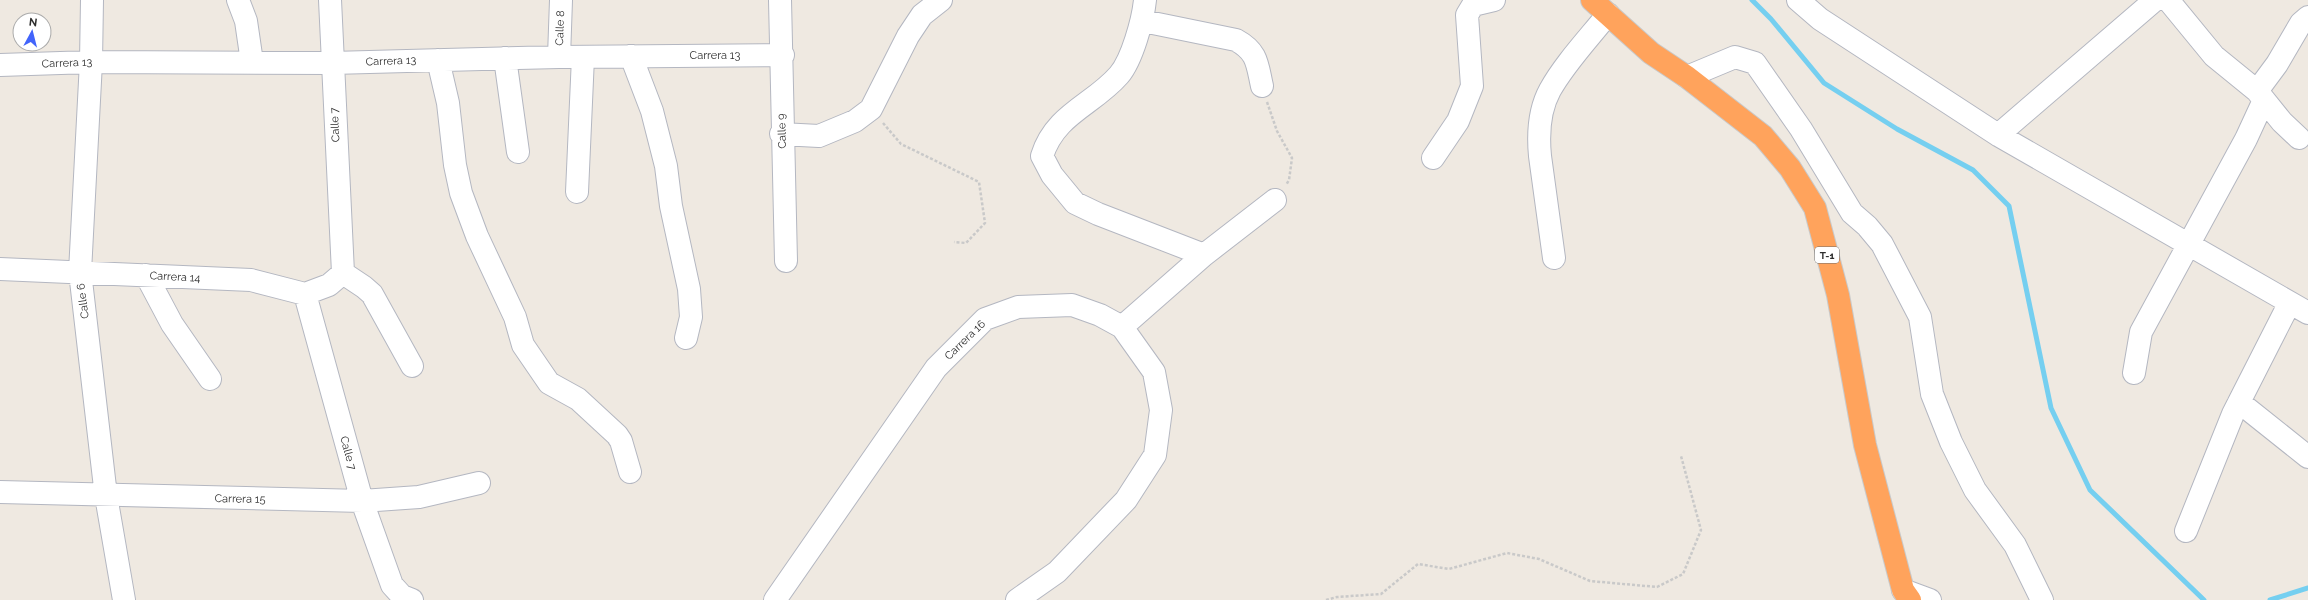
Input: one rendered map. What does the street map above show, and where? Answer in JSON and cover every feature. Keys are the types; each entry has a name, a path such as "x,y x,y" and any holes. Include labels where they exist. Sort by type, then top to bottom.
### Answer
{"highway":[{"name":"T-1","path":"1600,7 1652,53 1687,77 1763,136 1790,168 1815,208 1838,295 1865,445 1906,595"}],"street":[{"name":"Calle 6","path":"92,0 91,62 80,272 106,496 124,600"},
{"path":"238,0 246,21 252,62"},
{"name":"Calle 7","path":"330,0 343,273"},
{"name":"Calle 8","path":"559,57 561,0"},
{"name":"Calle 9","path":"780,0 782,55 781,134 784,162 786,261"},
{"path":"781,134 818,136 855,121 871,109 908,36 922,15 941,0"},
{"path":"1145,0 1143,21 1120,74 1062,122 1047,140 1042,156 1052,175 1075,203 1098,214 1204,255"},
{"path":"1433,158 1458,121 1472,86 1467,16 1473,5 1494,0"},
{"path":"1798,0 1820,19 1998,135 2299,309 2239,402 2186,531"},
{"path":"1998,135 2155,0"},
{"path":"2168,0 2214,56 2261,96 2282,122 2300,138"},
{"path":"1554,258 1538,143 1541,116 1550,90 1600,7"},
{"path":"2134,372 2141,332 2246,139 2261,96 2277,64 2301,23 2308,17"},
{"path":"1143,21 1236,40 1248,46 1255,56 1262,86"},
{"name":"Carrera 13","path":"0,65 91,62 332,63 583,56 782,55"},
{"path":"577,192 583,56"},
{"path":"632,56 652,111 666,166 671,206 689,289 691,317 686,338"},
{"path":"1687,77 1735,57 1755,63 1801,129 1852,213 1867,226 1882,244 1920,317 1932,394 1951,442 1975,490 2015,545 2042,600"},
{"path":"505,58 518,152"},
{"path":"438,60 448,103 454,158 461,193 477,236 515,317 523,345 549,383 578,399 617,435 621,441 630,472"},
{"path":"1122,327 1204,255 1275,200"},
{"name":"Carrera 14","path":"0,268 251,280 305,294"},
{"path":"305,294 329,285 343,273 364,287 372,294 412,366"},
{"path":"146,275 172,324 210,379"},
{"name":"Calle 7","path":"305,294 362,501 392,585 402,596 412,600"},
{"name":"Carrera 16","path":"775,600 936,368 985,319 1018,307 1072,305 1100,315 1122,327 1154,372 1161,410 1155,455 1126,500 1110,517 1057,572 1017,600"},
{"path":"2239,402 2308,457"},
{"name":"Carrera 15","path":"0,492 106,496 362,501 419,497 479,483"},
{"path":"1906,595 1930,600"}],"path":[{"path":"1262,86 1277,131 1292,158 1289,180 1275,200"},
{"path":"871,109 901,144 979,182 985,223 966,243 954,242"},
{"path":"1326,600 1337,597 1381,594 1418,564 1449,569 1507,553 1539,560 1590,581 1657,587 1682,574 1701,530 1681,456"}],"waterway":[{"path":"1752,0 1771,19 1824,83 1897,129 1973,170 2009,206 2051,408 2090,490 2204,600"},
{"path":"2270,600 2308,588"}]}
